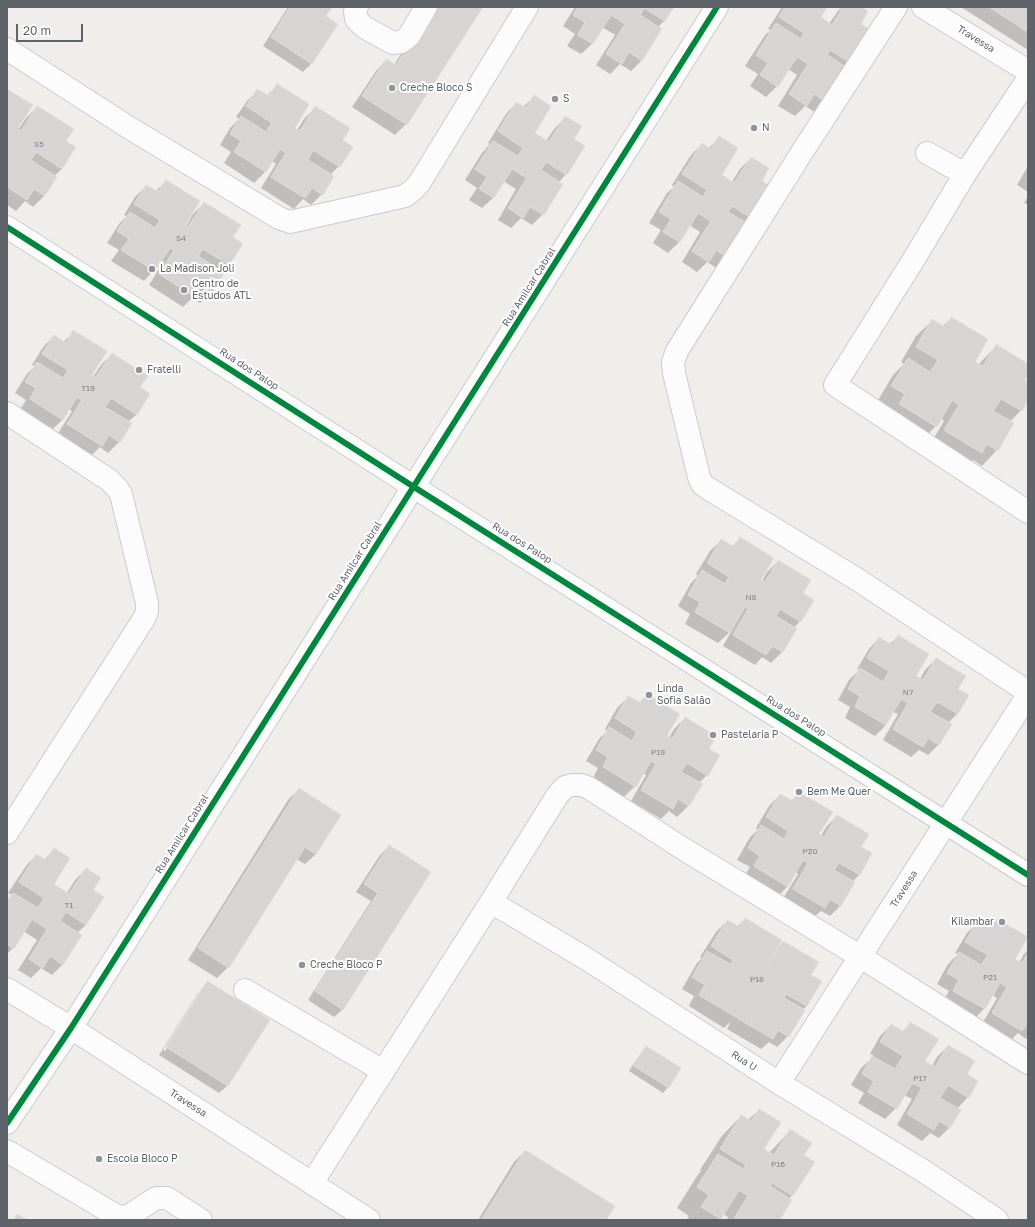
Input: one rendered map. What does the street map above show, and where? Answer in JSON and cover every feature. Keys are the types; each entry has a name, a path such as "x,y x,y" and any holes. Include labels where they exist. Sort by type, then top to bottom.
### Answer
{"street":[{"path":"357,7 355,11 356,19 364,27 393,43 401,42 409,36 426,7"},
{"path":"7,49 128,126 279,218 290,222 405,196 414,189 420,182 527,7"},
{"name":"Rua Amilcar Cabral","path":"7,1123 71,1028 717,7"},
{"path":"896,7 676,351 673,362 674,373 697,470 702,484 855,578 1028,694"},
{"name":"Travessa","path":"924,7 1028,71"},
{"path":"1028,79 965,174 914,260 835,385 1028,512"},
{"path":"927,153 965,174"},
{"name":"Rua dos Palop","path":"7,227 1028,875"},
{"path":"7,413 109,480 119,490 143,587 147,612 7,833"},
{"name":"Travessa","path":"779,1083 1028,694"},
{"path":"312,1182 557,796 565,787 572,785 581,785 589,788 682,848 861,957 1028,1064"},
{"name":"Rua U","path":"491,902 585,958 779,1083 925,1172 997,1220"},
{"name":"Travessa","path":"7,989 71,1028 369,1220"},
{"path":"245,990 383,1071"},
{"path":"7,1151 116,1216 127,1217 156,1198 167,1198 201,1220"}],"building":[{"path":"290,7 332,7 326,16 338,24 312,64 271,37"},
{"path":"434,7 483,7 407,125 362,96 386,59 396,65"},
{"path":"578,7 674,7 665,21 644,8 640,15 662,29 642,61 629,52 622,64 606,54 625,24 611,15 593,44 578,35 585,22 573,15"},
{"path":"785,7 827,7 821,17 832,25 843,7 861,7 868,11 861,24 872,31 851,63 830,50 827,55 849,69 828,103 814,94 807,106 789,94 808,64 797,57 778,87 760,75 768,63 756,55 776,23 801,39 804,33 779,17"},
{"path":"989,7 1028,7 1028,32"},
{"path":"277,84 309,104 295,128 300,131 315,106 350,128 343,140 353,147 340,167 313,150 308,160 334,176 323,195 312,188 305,198 271,177 286,153 280,149 266,172 234,152 241,141 230,134 241,116 266,132 272,123 246,106 257,89 269,96"},
{"path":"7,89 33,105 18,128 21,131 37,106 74,129 66,141 76,147 62,169 36,152 31,160 57,177 45,196 34,189 27,200 7,187"},
{"path":"534,95 551,106 535,133 549,142 565,116 582,126 574,139 585,146 567,175 546,162 541,170 563,184 544,215 530,207 523,218 508,208 527,178 512,169 494,198 479,189 487,177 475,169 493,141 518,156 523,148 498,131 516,102 526,108"},
{"path":"719,136 738,148 722,175 734,183 751,157 769,168 762,181 773,188 753,219 732,206 728,212 750,225 730,259 716,250 709,262 692,251 711,221 698,213 680,242 663,232 671,219 659,212 678,181 703,197 707,190 682,174 702,143 711,149"},
{"path":"166,180 200,201 185,225 188,227 204,202 241,225 233,237 243,244 229,265 203,249 198,256 224,273 212,293 201,286 195,297 159,274 174,250 170,248 155,271 121,250 129,239 117,231 130,212 155,228 160,220 134,204 146,185 158,192"},
{"path":"951,317 988,339 975,362 983,366 996,344 1028,364 1028,375 1025,380 1028,382 1028,400 1022,411 1001,399 993,411 1014,423 998,451 987,444 982,453 944,430 959,405 952,400 937,427 899,404 905,394 891,386 908,358 930,372 938,360 916,347 932,319 945,327"},
{"path":"73,330 107,351 92,375 96,377 112,353 148,376 140,387 150,394 137,415 111,398 105,407 132,423 120,443 109,435 102,446 67,424 82,400 77,397 63,420 30,399 36,388 25,382 37,362 63,378 68,370 42,354 54,335 66,343"},
{"path":"740,537 774,558 761,580 765,582 778,560 811,580 803,593 814,600 801,622 780,609 776,616 797,629 783,652 772,646 766,655 733,635 748,609 745,607 730,633 695,612 700,602 688,595 702,570 725,584 729,577 707,563 721,539 734,547"},
{"path":"898,635 929,654 916,676 923,680 936,658 966,676 958,689 969,695 958,714 937,702 930,712 952,724 939,745 928,738 923,747 893,729 908,703 901,699 886,725 855,707 860,696 848,689 860,668 883,682 889,671 867,658 879,637 892,645"},
{"path":"647,694 680,714 667,735 672,739 685,717 716,736 709,749 720,755 708,776 687,763 681,772 703,784 689,806 678,799 673,809 641,790 656,764 651,761 636,787 603,767 608,757 596,750 609,727 632,741 637,732 615,718 628,696 641,703"},
{"path":"299,788 341,815 316,854 305,847 229,968 198,948"},
{"path":"799,792 833,812 819,834 824,837 837,815 869,834 861,847 872,853 860,875 839,863 834,870 855,882 841,906 830,899 825,908 793,889 808,863 803,860 788,887 754,866 760,856 748,848 761,825 784,839 788,831 766,817 780,794 793,801"},
{"path":"389,845 431,872 343,1010 315,991 378,893 364,884"},
{"path":"54,848 70,858 54,884 69,894 86,868 101,878 93,890 104,897 86,925 66,912 60,921 82,935 63,965 50,956 43,968 29,959 47,929 32,919 14,949 7,944 7,902 13,893 38,908 44,898 19,882 36,854 46,860"},
{"path":"745,918 782,940 769,962 783,941 819,962 811,975 822,981 807,1006 786,994 784,998 805,1010 789,1037 778,1030 773,1039 737,1018 752,992 751,991 736,1017 699,995 705,985 692,977 707,951 730,964 733,960 711,946 727,920 740,927"},
{"path":"997,919 1028,937 1015,959 1022,963 1028,953 1028,1022 1022,1031 992,1013 1007,987 1000,983 985,1009 953,991 959,980 947,973 959,952 981,965 988,955 965,942 978,920 991,928"},
{"path":"207,981 270,1020 228,1086 166,1047"},
{"path":"910,1022 939,1039 925,1061 935,1067 948,1045 975,1061 967,1074 978,1081 969,1098 948,1085 940,1098 961,1110 950,1128 939,1121 934,1130 907,1114 922,1088 912,1083 897,1109 868,1092 874,1081 862,1074 872,1056 895,1069 903,1056 880,1042 891,1024 904,1032"},
{"path":"646,1046 681,1068 669,1088 634,1066"},
{"path":"759,1109 781,1122 764,1149 774,1155 790,1129 812,1143 804,1155 815,1162 793,1196 772,1183 770,1186 792,1200 780,1220 733,1220 748,1196 739,1190 721,1219 701,1207 709,1195 697,1187 718,1154 743,1169 746,1165 720,1149 741,1115 751,1121"},
{"path":"525,1150 615,1206 606,1220 481,1220"},
{"path":"17,1214 27,1220 14,1220"}],"cycle path":[{"path":"7,1123 71,1028 717,7"},
{"path":"7,227 414,487 1028,875"}],"place":[{"name":"Creche Bloco S","path":"392,88"},
{"name":"S","path":"555,99"},
{"name":"N","path":"754,128"},
{"name":"La Madison Joli","path":"152,269"},
{"name":"Centro de Estudos ATL","path":"184,290"},
{"name":"Fratelli","path":"139,370"},
{"name":"Linda Sofia Salão","path":"649,695"},
{"name":"Pastelaria P","path":"713,735"},
{"name":"Bem Me Quer","path":"799,792"},
{"name":"Kilambar","path":"1002,922"},
{"name":"Creche Bloco P","path":"302,965"},
{"name":"Escola Bloco P","path":"99,1159"}]}
